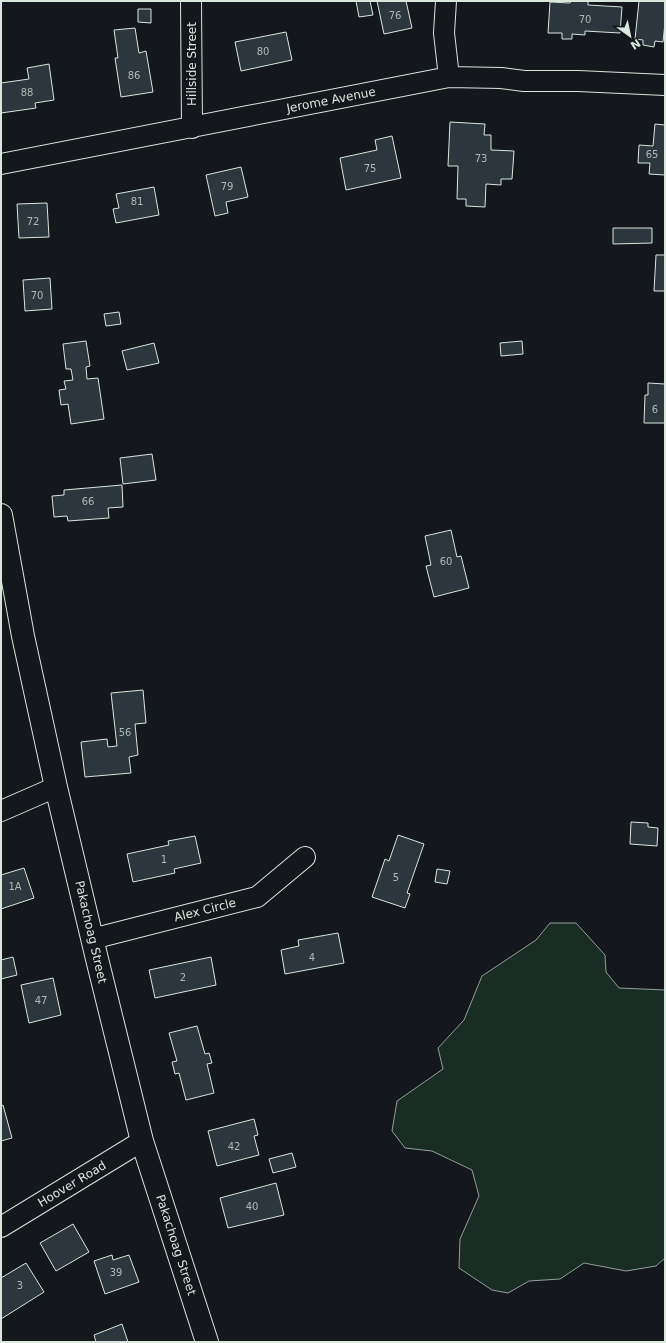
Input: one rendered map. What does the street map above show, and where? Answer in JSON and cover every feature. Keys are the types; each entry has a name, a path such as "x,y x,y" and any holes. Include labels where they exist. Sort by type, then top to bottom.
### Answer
{"street":[{"name":"Hillside Street","path":"191,1 192,128"},
{"path":"446,1 444,33 449,77"},
{"name":"Jerome Avenue","path":"1,164 449,77 501,78 524,81 578,81 665,85"},
{"name":"Pakachoag Street","path":"1,515 23,636 56,787 142,1141 207,1342"},
{"path":"1,811 56,787"},
{"name":"Alex Circle","path":"92,938 257,896 305,857"},
{"name":"Hoover Road","path":"1,1228 142,1141"}],"green space":[{"path":"550,923 576,923 605,955 606,972 619,988 665,990 665,1258 656,1266 626,1271 584,1263 560,1279 529,1281 508,1293 492,1290 459,1268 460,1239 479,1196 472,1170 432,1151 405,1148 392,1131 397,1101 443,1069 438,1048 464,1020 482,976 536,940"}],"building":[{"path":"356,1 370,1 373,15 359,17"},
{"path":"377,1 406,1 412,28 384,34"},
{"path":"571,1 588,1 588,5 622,7 620,33 585,31 585,35 572,34 572,39 562,39 562,33 548,33 550,2 570,3"},
{"path":"639,1 665,1 663,42 655,41 654,47 643,45 643,40 635,39"},
{"path":"138,9 151,9 151,23 138,22"},
{"path":"135,28 139,53 146,51 153,92 121,97 115,58 118,58 114,30"},
{"path":"286,32 292,60 241,71 235,42"},
{"path":"49,64 54,100 35,103 36,108 1,113 1,83 29,79 27,68"},
{"path":"450,122 485,124 484,135 491,135 491,150 514,151 512,179 501,179 501,185 486,184 485,207 466,206 466,199 457,199 458,166 448,166"},
{"path":"655,124 665,125 665,175 649,174 650,163 638,163 639,145 653,146"},
{"path":"392,136 401,178 346,190 340,158 377,150 375,140"},
{"path":"241,167 248,197 226,202 228,213 215,216 206,175"},
{"path":"154,187 159,215 116,223 113,209 119,208 116,194"},
{"path":"47,203 49,237 19,238 17,204"},
{"path":"613,228 652,228 652,243 613,244"},
{"path":"656,255 665,255 665,291 654,291"},
{"path":"50,278 52,309 25,311 23,280"},
{"path":"119,312 121,324 106,326 104,314"},
{"path":"86,341 90,366 86,367 87,379 98,378 104,419 71,424 68,404 61,405 59,390 66,389 64,381 73,380 71,369 66,369 63,344"},
{"path":"522,341 523,354 501,356 500,343"},
{"path":"154,343 159,363 127,370 122,351"},
{"path":"648,383 665,384 665,423 644,423 645,395 648,395"},
{"path":"152,454 156,480 123,484 120,458"},
{"path":"122,485 123,507 108,508 109,518 68,521 67,516 54,517 52,496 64,495 64,490"},
{"path":"451,530 457,557 461,556 469,588 434,597 426,566 431,565 425,536"},
{"path":"143,690 146,723 135,724 138,755 129,757 131,773 85,777 81,742 107,739 108,747 117,746 111,693"},
{"path":"631,822 648,823 648,827 658,828 657,846 630,844"},
{"path":"398,835 424,844 407,893 410,894 405,908 372,897 385,859 389,861"},
{"path":"195,836 201,863 174,869 175,873 133,882 127,854 169,845 168,841"},
{"path":"24,868 34,898 1,909 1,875"},
{"path":"437,869 450,871 447,884 435,882"},
{"path":"338,933 344,963 285,974 281,950 299,946 298,940"},
{"path":"13,957 17,975 1,979 1,960"},
{"path":"211,957 216,985 155,998 149,970"},
{"path":"53,978 61,1015 29,1023 21,985"},
{"path":"197,1026 205,1054 209,1053 212,1063 207,1064 214,1093 186,1100 179,1073 175,1074 172,1062 177,1061 169,1033"},
{"path":"3,1105 12,1138 1,1141 1,1106"},
{"path":"254,1119 258,1135 254,1136 259,1155 217,1166 208,1131"},
{"path":"292,1153 296,1167 273,1173 269,1159"},
{"path":"276,1183 284,1215 228,1228 220,1198"},
{"path":"73,1224 89,1252 56,1271 40,1243"},
{"path":"112,1255 113,1260 129,1255 139,1282 105,1294 94,1261"},
{"path":"26,1263 44,1292 1,1319 1,1278"},
{"path":"122,1324 128,1342 96,1342 94,1335"}]}
